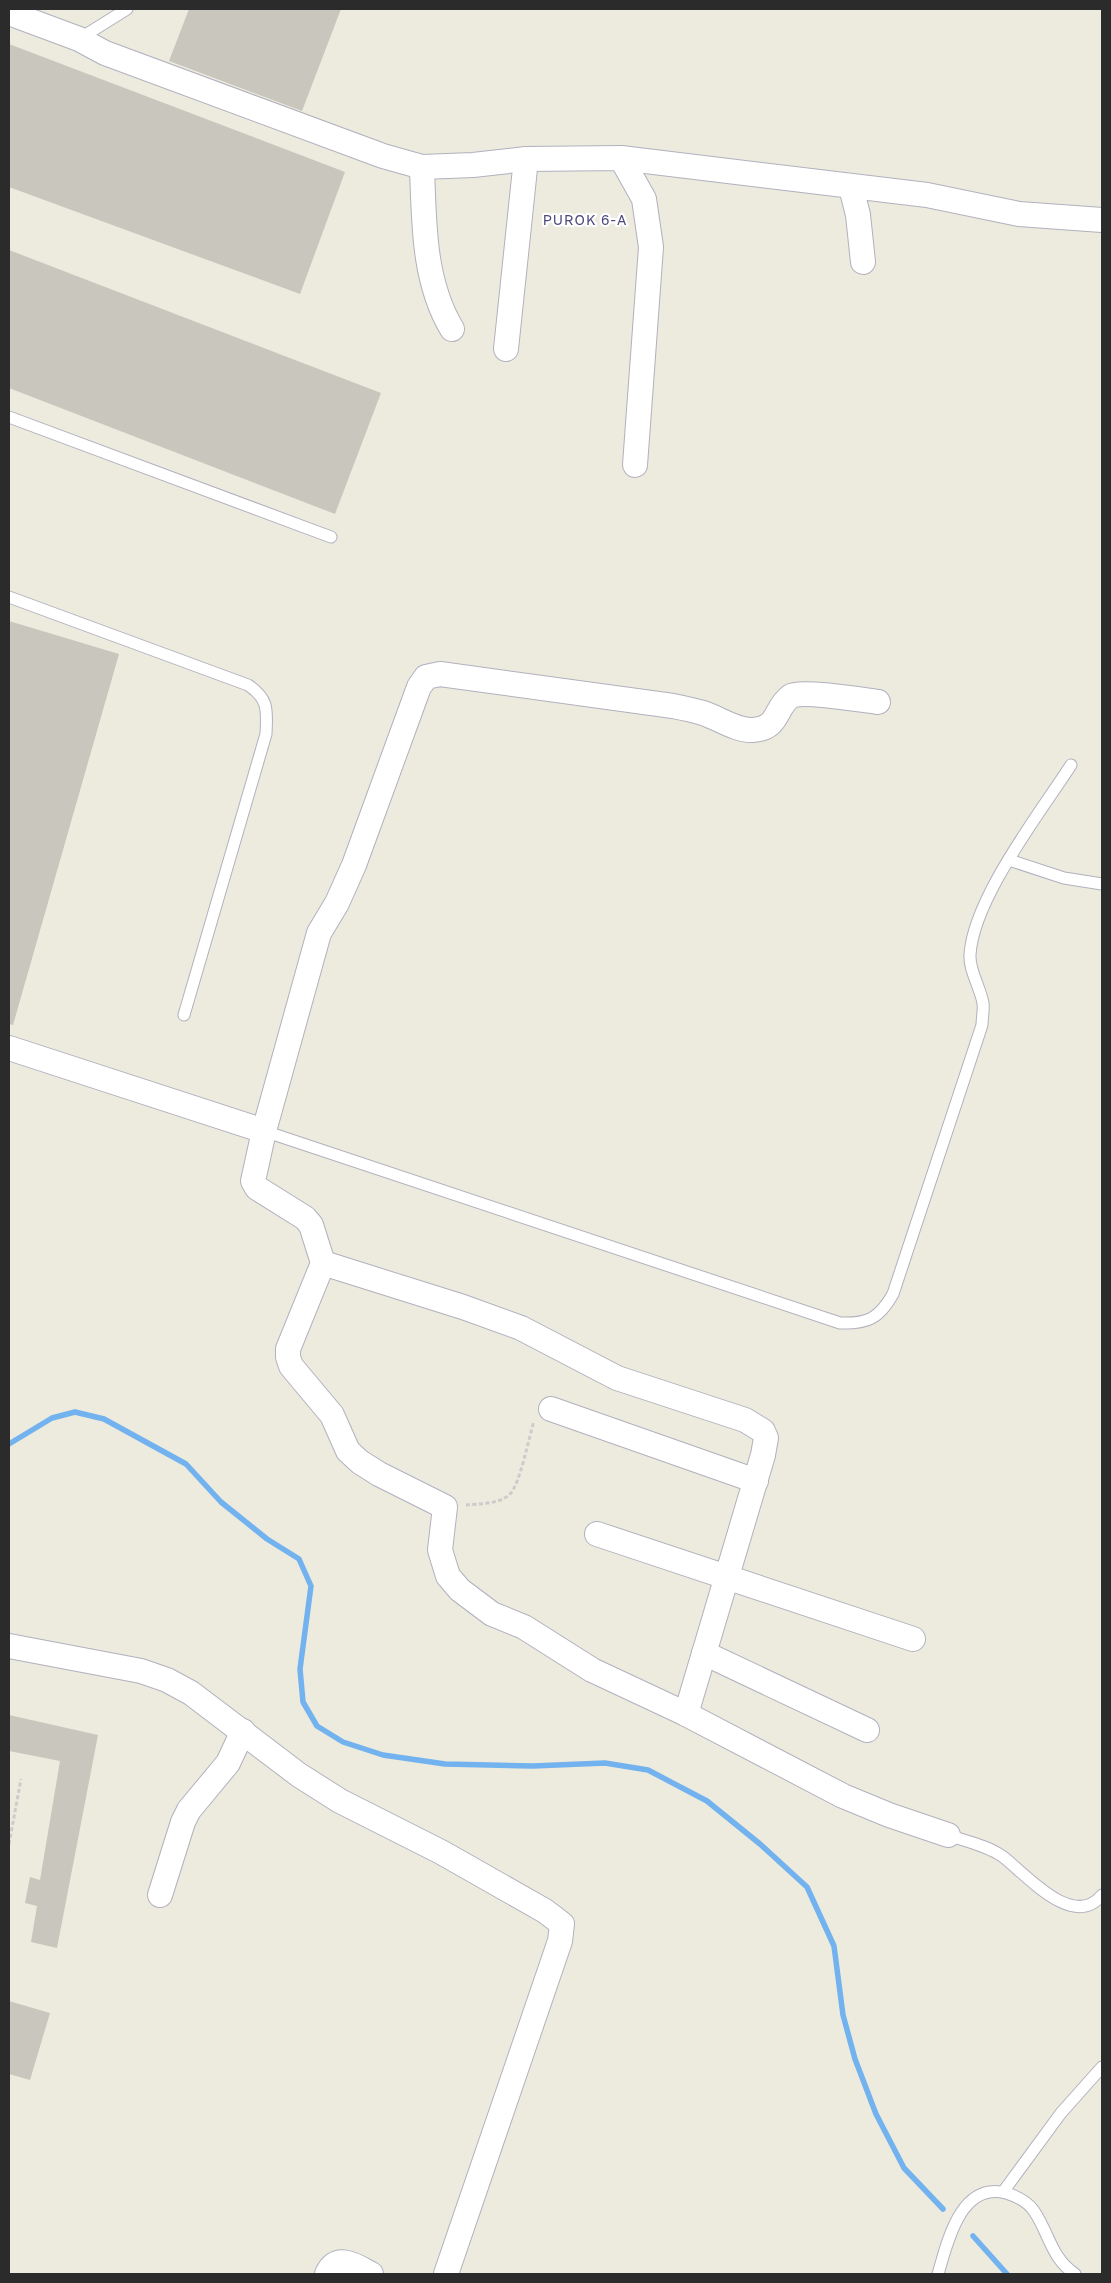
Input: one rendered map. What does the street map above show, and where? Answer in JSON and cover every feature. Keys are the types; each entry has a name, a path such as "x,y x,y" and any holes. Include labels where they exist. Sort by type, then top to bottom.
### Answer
{"street":[{"path":"9,14 79,39 114,56 383,156 422,167 473,165 526,159 621,158 927,195 1019,214 1097,226"},
{"path":"621,158 644,199 651,247 635,465"},
{"path":"506,350 526,159"},
{"path":"422,167 423,204 431,277 442,313 452,329"},
{"path":"851,187 858,215 863,262"},
{"path":"878,702 798,693 785,702 772,723 764,728 750,730 736,727 702,713 673,706 440,674 426,677 419,687 354,865 337,903 319,933 264,1131 254,1181 257,1188 305,1218 311,1225 323,1263 288,1349 291,1366 332,1415 348,1451 360,1462 379,1474 445,1508 440,1550 448,1576 460,1590 492,1614 524,1627 592,1670 686,1714 843,1796 889,1816 948,1835"},
{"path":"9,1048 264,1131"},
{"path":"323,1263 463,1307 521,1328 617,1378 756,1425 763,1431 766,1438 756,1481 686,1714"},
{"path":"551,1409 756,1481"},
{"path":"597,1534 913,1639"},
{"path":"9,1646 141,1671 167,1680 191,1693 299,1774 340,1801 441,1852 545,1911 562,1924 560,1941 446,2274"},
{"path":"704,1653 867,1730"},
{"path":"160,1895 183,1822 189,1810 228,1763 243,1731"},
{"path":"327,2274 336,2263 343,2261 371,2274"}],"lane":[{"path":"79,39 127,9"},
{"path":"9,417 331,537"},
{"path":"9,596 248,685 260,693 267,709 266,734 184,1015"},
{"path":"264,1131 840,1323 858,1324 873,1318 886,1307 893,1294 982,1025 983,1003 970,958 971,942 990,892 1071,765"},
{"path":"1009,860 1064,878 1102,884"},
{"path":"948,1835 985,1847 1001,1855 1040,1888 1069,1905 1092,1904 1102,1895"},
{"path":"1003,2192 1061,2113 1102,2067"},
{"path":"938,2274 948,2241 960,2214 969,2201 986,2193 1003,2192 1018,2197 1034,2210 1051,2249 1067,2269 1075,2274"}],"path":[{"path":"445,1508 482,1504 498,1501 509,1496 518,1478 536,1417 542,1409 551,1409"},
{"path":"9,1844 21,1778"}],"building":[{"path":"189,9 341,9 302,111 169,61"},
{"path":"9,44 345,172 300,294 9,187"},
{"path":"9,250 381,393 335,514 9,388"},
{"path":"9,621 119,654 13,1025 9,1024"},
{"path":"9,1715 98,1735 57,1948 31,1942 37,1906 25,1903 30,1877 40,1880 60,1761 9,1751"},
{"path":"9,2001 50,2013 30,2080 9,2074"}],"waterway":[{"path":"9,1444 52,1418 75,1412 104,1419 186,1464 221,1502 267,1539 299,1559 311,1586 300,1669 303,1702 317,1726 343,1742 383,1755 445,1764 533,1766 605,1763 648,1770 707,1801 760,1844 807,1887 834,1946 843,2015 855,2059 876,2114 904,2168 943,2209"},
{"path":"973,2236 1007,2274"}],"district":[{"name":"PUROK 6-A","path":"585,219"}]}
